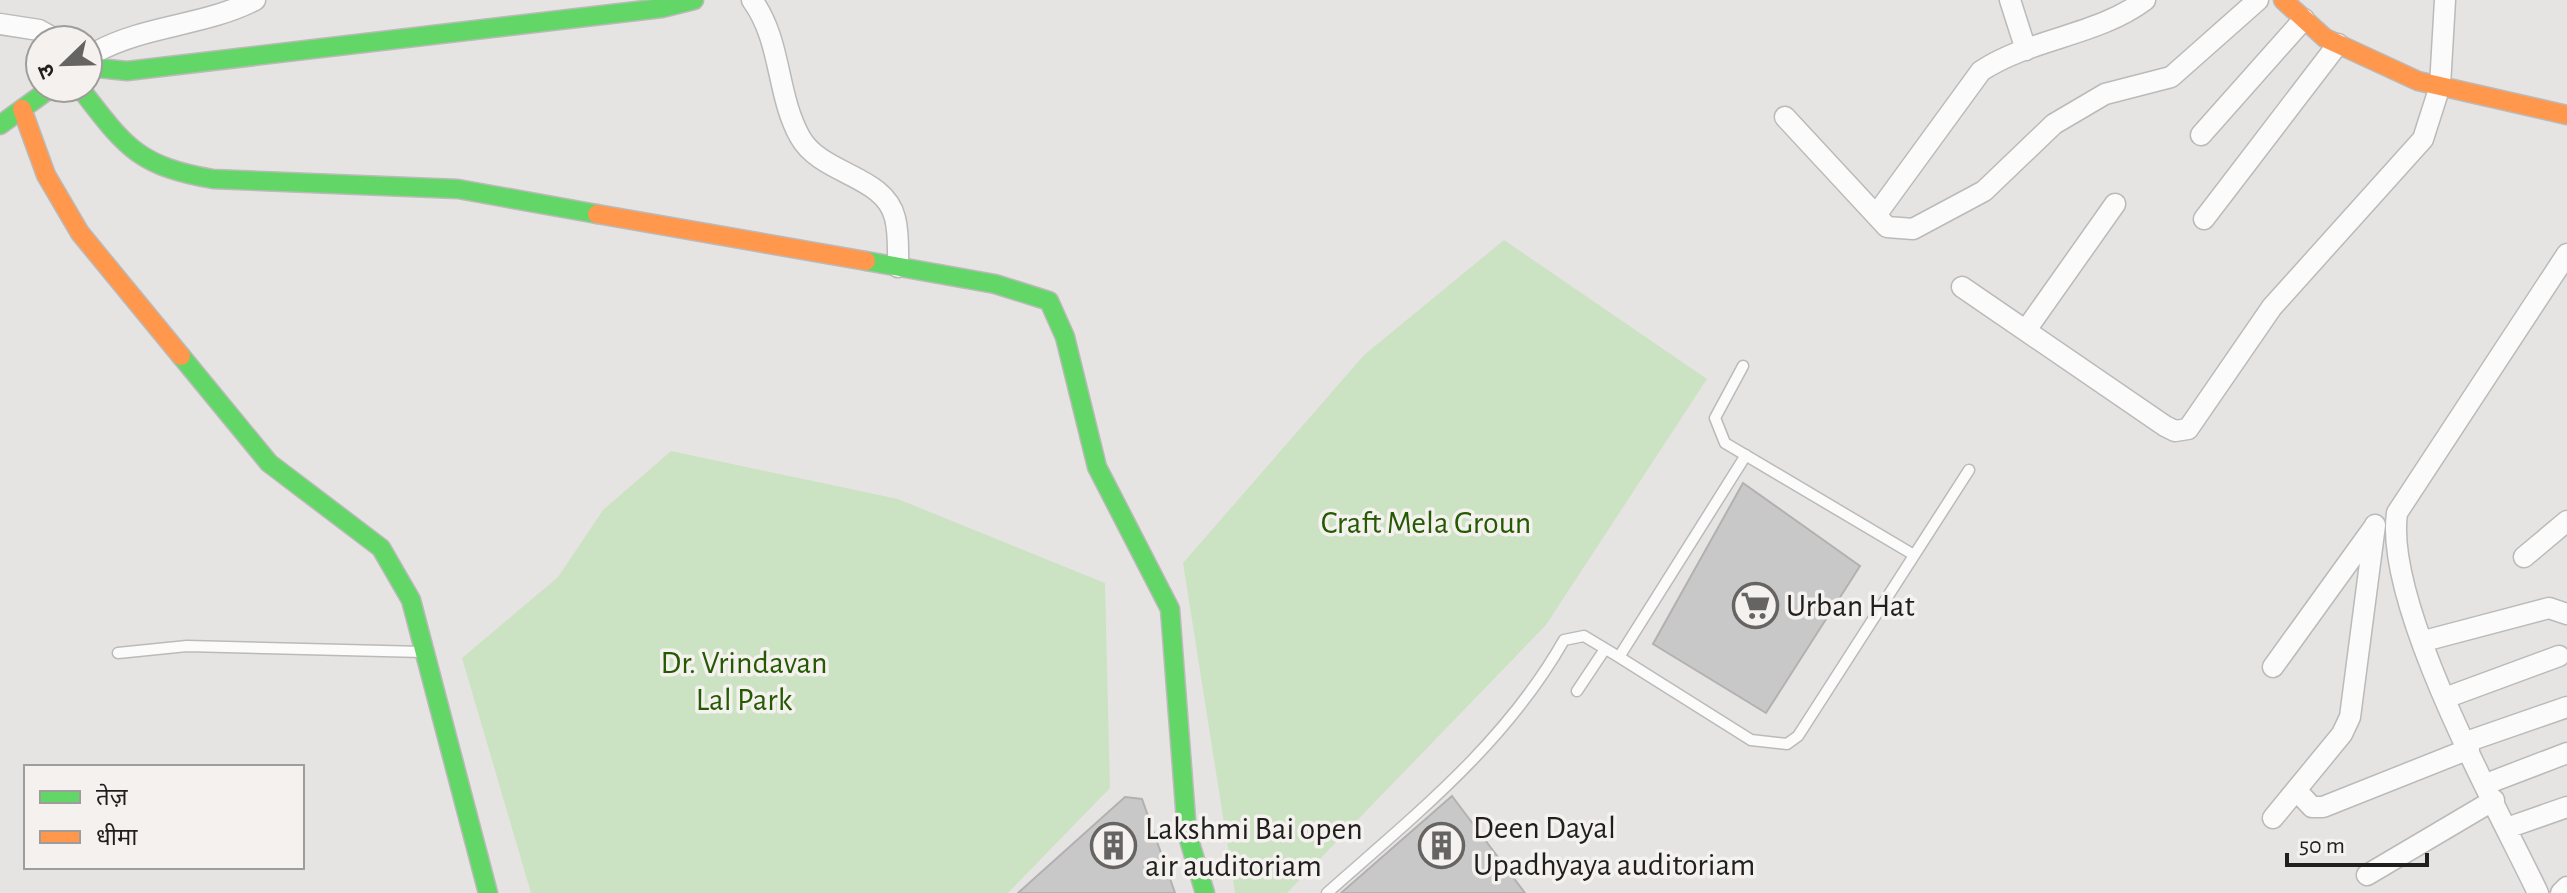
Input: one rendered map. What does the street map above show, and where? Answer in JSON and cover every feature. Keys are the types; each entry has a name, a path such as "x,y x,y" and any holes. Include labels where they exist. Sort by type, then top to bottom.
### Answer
{"street":[{"path":"104,52 123,37 231,12 255,0"},
{"path":"104,65 127,71 399,42 662,8 694,0"},
{"path":"752,0 767,23 794,124 802,141 829,166 886,199 895,216 898,267"},
{"path":"2010,0 2026,50"},
{"path":"1876,215 1981,71 1999,60 2113,18 2145,0"},
{"path":"1785,117 1887,227 1913,229 1984,191 2063,118 2105,94 2171,77 2258,0"},
{"path":"2283,0 2325,38 2418,81 2567,115"},
{"path":"1962,287 2165,426 2175,431 2188,429 2272,307 2412,156 2430,123 2440,86 2445,0"},
{"path":"2201,135 2304,19"},
{"path":"0,24 24,28"},
{"path":"2204,219 2338,44"},
{"path":"0,125 29,104"},
{"path":"93,104 128,149 149,165 174,173 213,179 458,189 898,267 1035,294 1049,301 1057,313 1097,465 1121,522 1162,584 1170,609 1187,833 1205,893"},
{"path":"22,109 46,175 80,233 269,463 381,548 411,600 488,893"},
{"path":"2026,330 2115,204"},
{"path":"2538,893 2445,698 2398,566 2393,539 2397,513 2567,254"},
{"path":"2273,667 2375,525 2397,513"},
{"path":"2524,557 2567,521"},
{"path":"2273,818 2342,734 2350,717 2375,525"},
{"path":"2424,641 2549,608 2567,614"},
{"path":"2445,698 2559,656"},
{"path":"2296,790 2312,807 2323,807 2567,707"},
{"path":"2367,875 2490,792 2567,753"},
{"path":"2507,828 2567,807"},
{"path":"2561,893 2567,887"}],"lane":[{"path":"1743,366 1715,418 1725,443 1914,555"},
{"path":"1619,657 1746,455"},
{"path":"1327,893 1480,755 1519,710 1564,640 1584,636 1751,740 1787,744 1798,736 1969,470"},
{"path":"118,653 187,646 425,652"},
{"path":"1577,691 1605,649"}],"green space":[{"name":"Craft Mela Groun","path":"1504,240 1707,379 1546,625 1287,893 1235,893 1183,563 1364,355"},
{"name":"Dr. Vrindavan Lal Park","path":"671,451 898,499 1105,583 1110,788 1008,893 531,893 462,658 558,577 603,510"}],"building":[{"name":"Urban Hat","path":"1743,483 1860,566 1766,713 1653,644"},
{"name":"Deen Dayal Upadhyaya auditoriam","path":"1452,796 1525,893 1341,893"},
{"name":"Lakshmi Bai open air auditoriam","path":"1125,797 1142,799 1175,893 1018,893"}],"traffic: fast":[{"path":"104,69 127,71 662,8 694,0"},
{"path":"0,125 29,104"},
{"path":"93,104 135,150 149,160 187,174 213,179 458,189 597,214"},
{"path":"866,261 995,284 1049,301 1065,337 1097,467 1170,609 1187,833 1205,893"},
{"path":"181,356 269,463 381,548 411,600 488,893"}],"traffic: slow":[{"path":"2283,0 2325,38 2418,81 2567,115"},
{"path":"22,109 46,175 80,233 181,356"},
{"path":"597,214 866,261"}],"place":[{"name":"Urban Hat","path":"1755,605"},
{"name":"Deen Dayal Upadhyaya auditoriam","path":"1442,845"},
{"name":"Lakshmi Bai open air auditoriam","path":"1114,846"}]}
